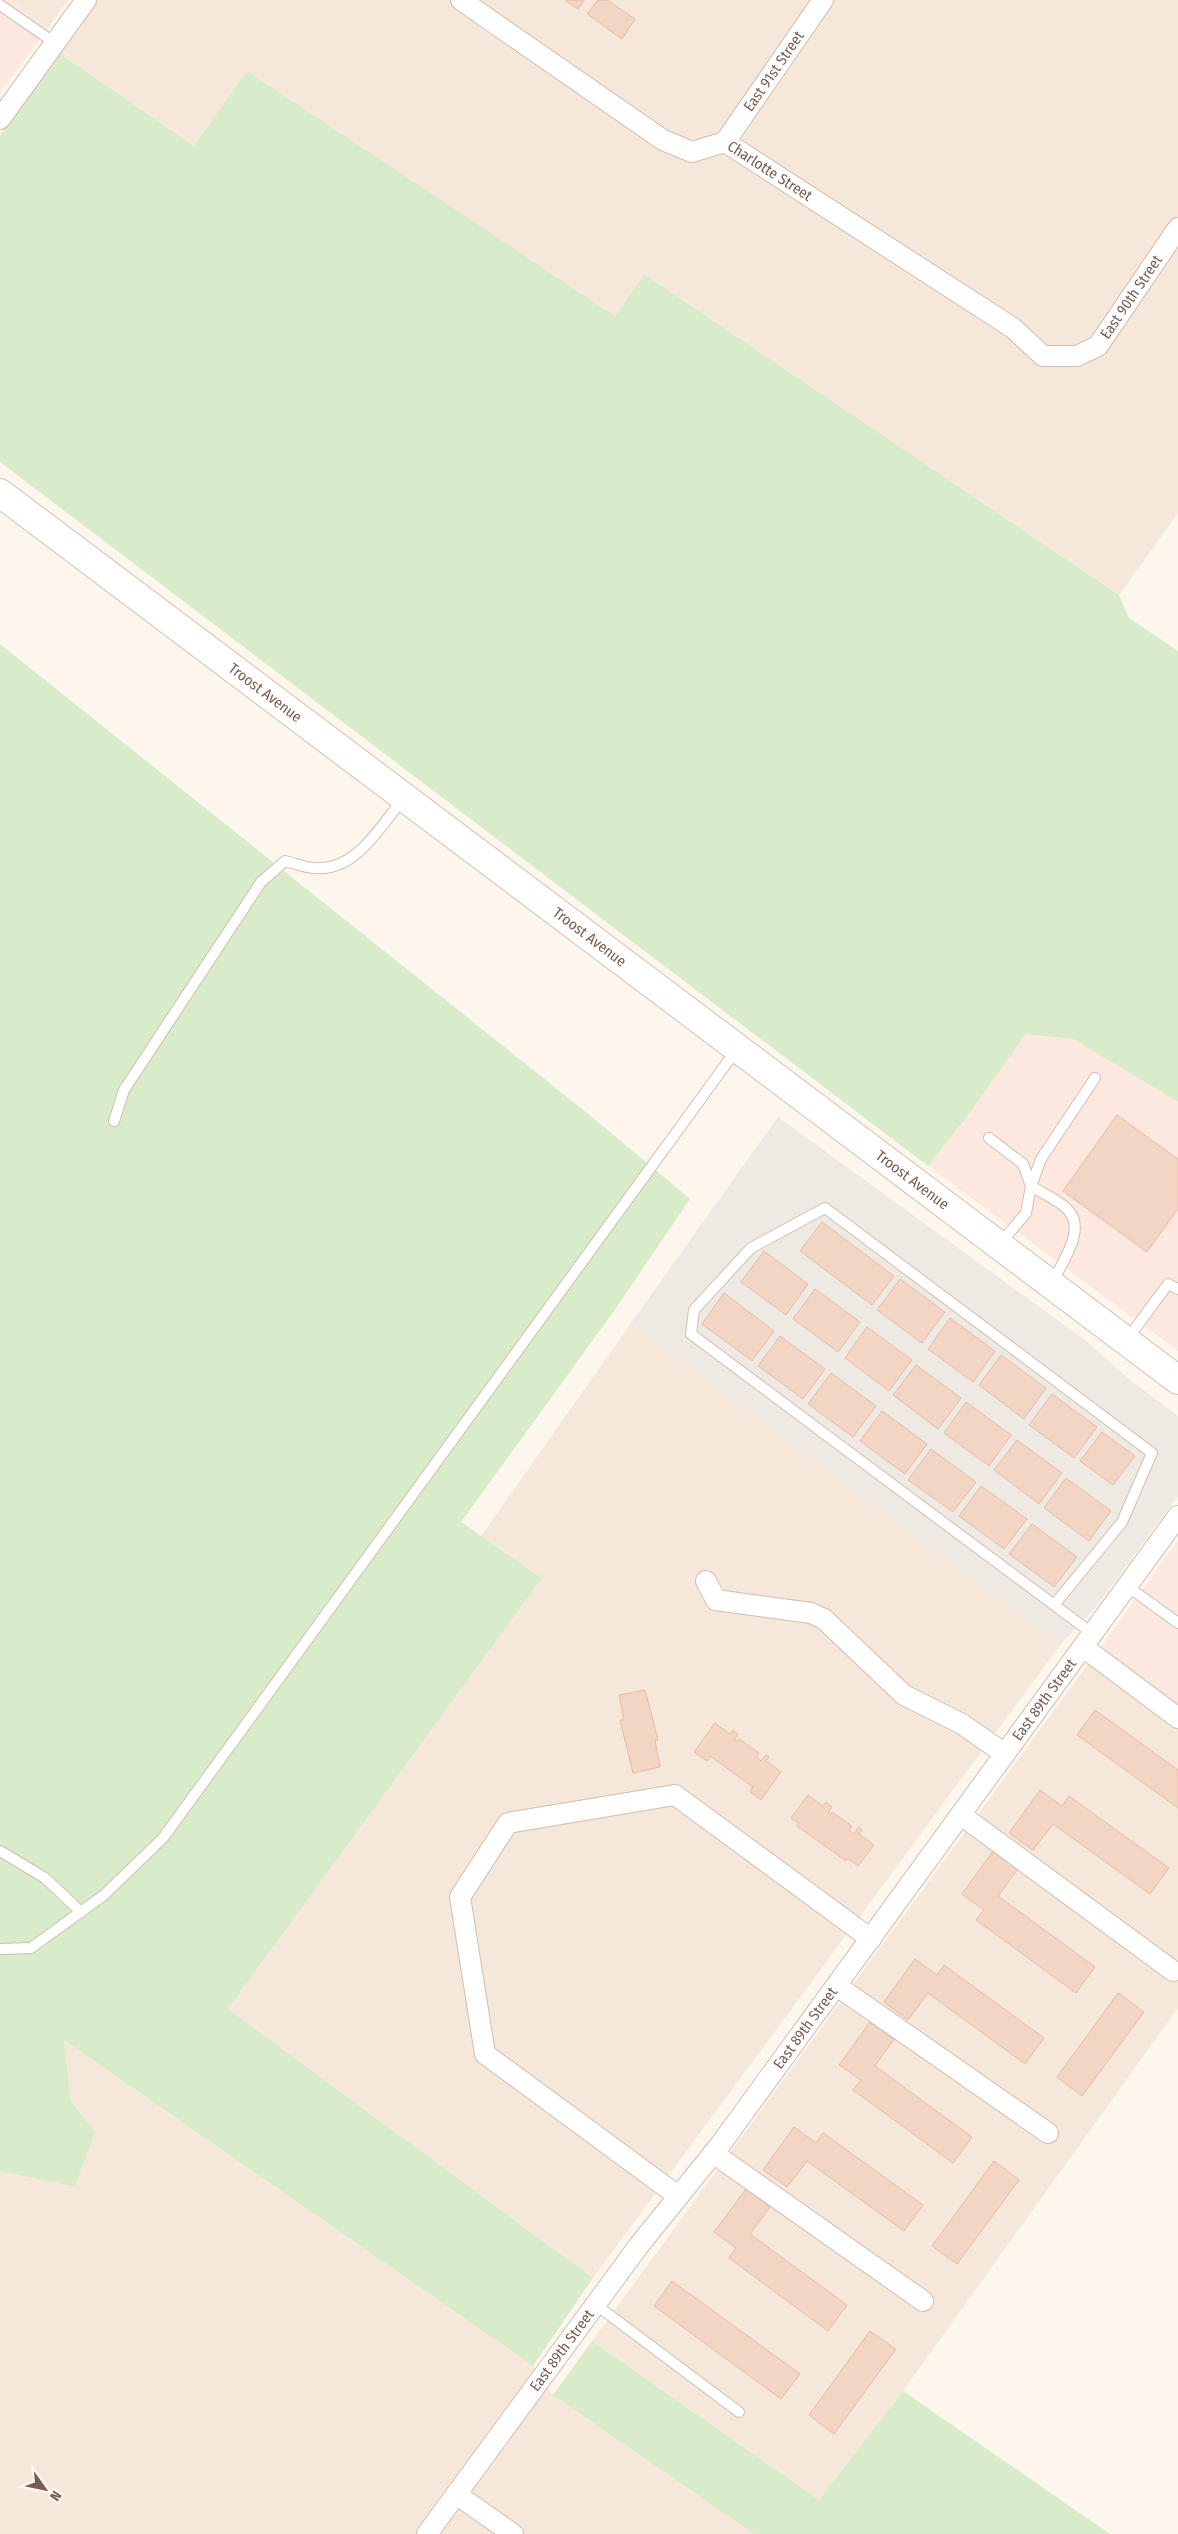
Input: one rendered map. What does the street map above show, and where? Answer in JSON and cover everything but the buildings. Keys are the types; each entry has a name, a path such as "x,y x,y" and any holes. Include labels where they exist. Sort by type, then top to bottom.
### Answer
{"main road":[{"name":"Troost Avenue","path":"0,493 1178,1380"}],"street":[{"path":"0,119 86,0"},
{"name":"Charlotte Street","path":"461,0 663,140 692,152 725,142 1013,328 1043,356 1077,356"},
{"name":"East 91st Street","path":"725,142 823,0"},
{"name":"East 90th Street","path":"1077,356 1098,346 1178,228"},
{"name":"East 89th Street","path":"427,2534 596,2304 713,2153 837,1986 1178,1516"},
{"path":"706,1581 716,1600 811,1612 824,1619 904,1696 962,1724 1005,1754"},
{"path":"1088,1641 1178,1718"},
{"path":"678,2196 485,2054 460,1897 508,1823 675,1795 871,1939"},
{"path":"961,1815 1173,1971"},
{"path":"837,1986 1048,2133"},
{"path":"713,2153 923,2301"},
{"path":"456,2494 514,2534"}],"lane":[{"path":"0,5 55,43"},
{"path":"114,1121 124,1090 261,882 285,861 316,869 347,863 358,853 405,797"},
{"path":"0,1949 31,1948 104,1895 164,1838 738,1048"},
{"path":"998,1246 1026,1213 1041,1159 1094,1078"},
{"path":"989,1138 1023,1164 1032,1186 1068,1209 1074,1218 1071,1246 1051,1284"},
{"path":"1054,1605 1122,1522 1152,1453 825,1208 751,1248 694,1310 691,1334 1054,1605 1088,1641"},
{"path":"1126,1342 1168,1284 1178,1289"},
{"path":"1127,1586 1178,1623"},
{"path":"0,1851 45,1878 80,1912"},
{"path":"596,2304 738,2412"}],"shaded area":[{"path":"0,0 10,0 48,28 0,92"},
{"path":"10,0 68,0 48,28"},
{"path":"98,0 1178,0 1178,513 1119,595 644,274 615,316 247,72 194,146 59,53"},
{"path":"1026,1034 1073,1039 1178,1102 1178,1351 928,1166 966,1118"},
{"path":"778,1117 1086,1341 1129,1379 1178,1416 1178,1496 1095,1608 1061,1644 631,1323"},
{"path":"631,1323 1061,1644 593,2278 228,2009 542,1578 481,1536"},
{"path":"1178,1540 1178,1701 1102,1645"},
{"path":"1102,1645 1178,1701 1178,2008 903,2391 819,2500 592,2341"},
{"path":"64,2040 533,2366 553,2395 754,2534 0,2534 0,2171 75,2187 95,2132 71,2101"}],"green space":[{"path":"59,53 194,146 247,71 615,316 644,274 1119,595 1129,618 1178,651 1178,1102 1073,1039 1026,1034 966,1118 928,1166 0,462 0,135"},
{"path":"0,644 592,1117 690,1199 614,1311 461,1522 542,1578 228,2009 593,2278 533,2366 64,2040 71,2101 95,2132 75,2187 0,2171"},
{"path":"592,2341 819,2500 903,2391 1110,2534 754,2534 553,2395"}]}
